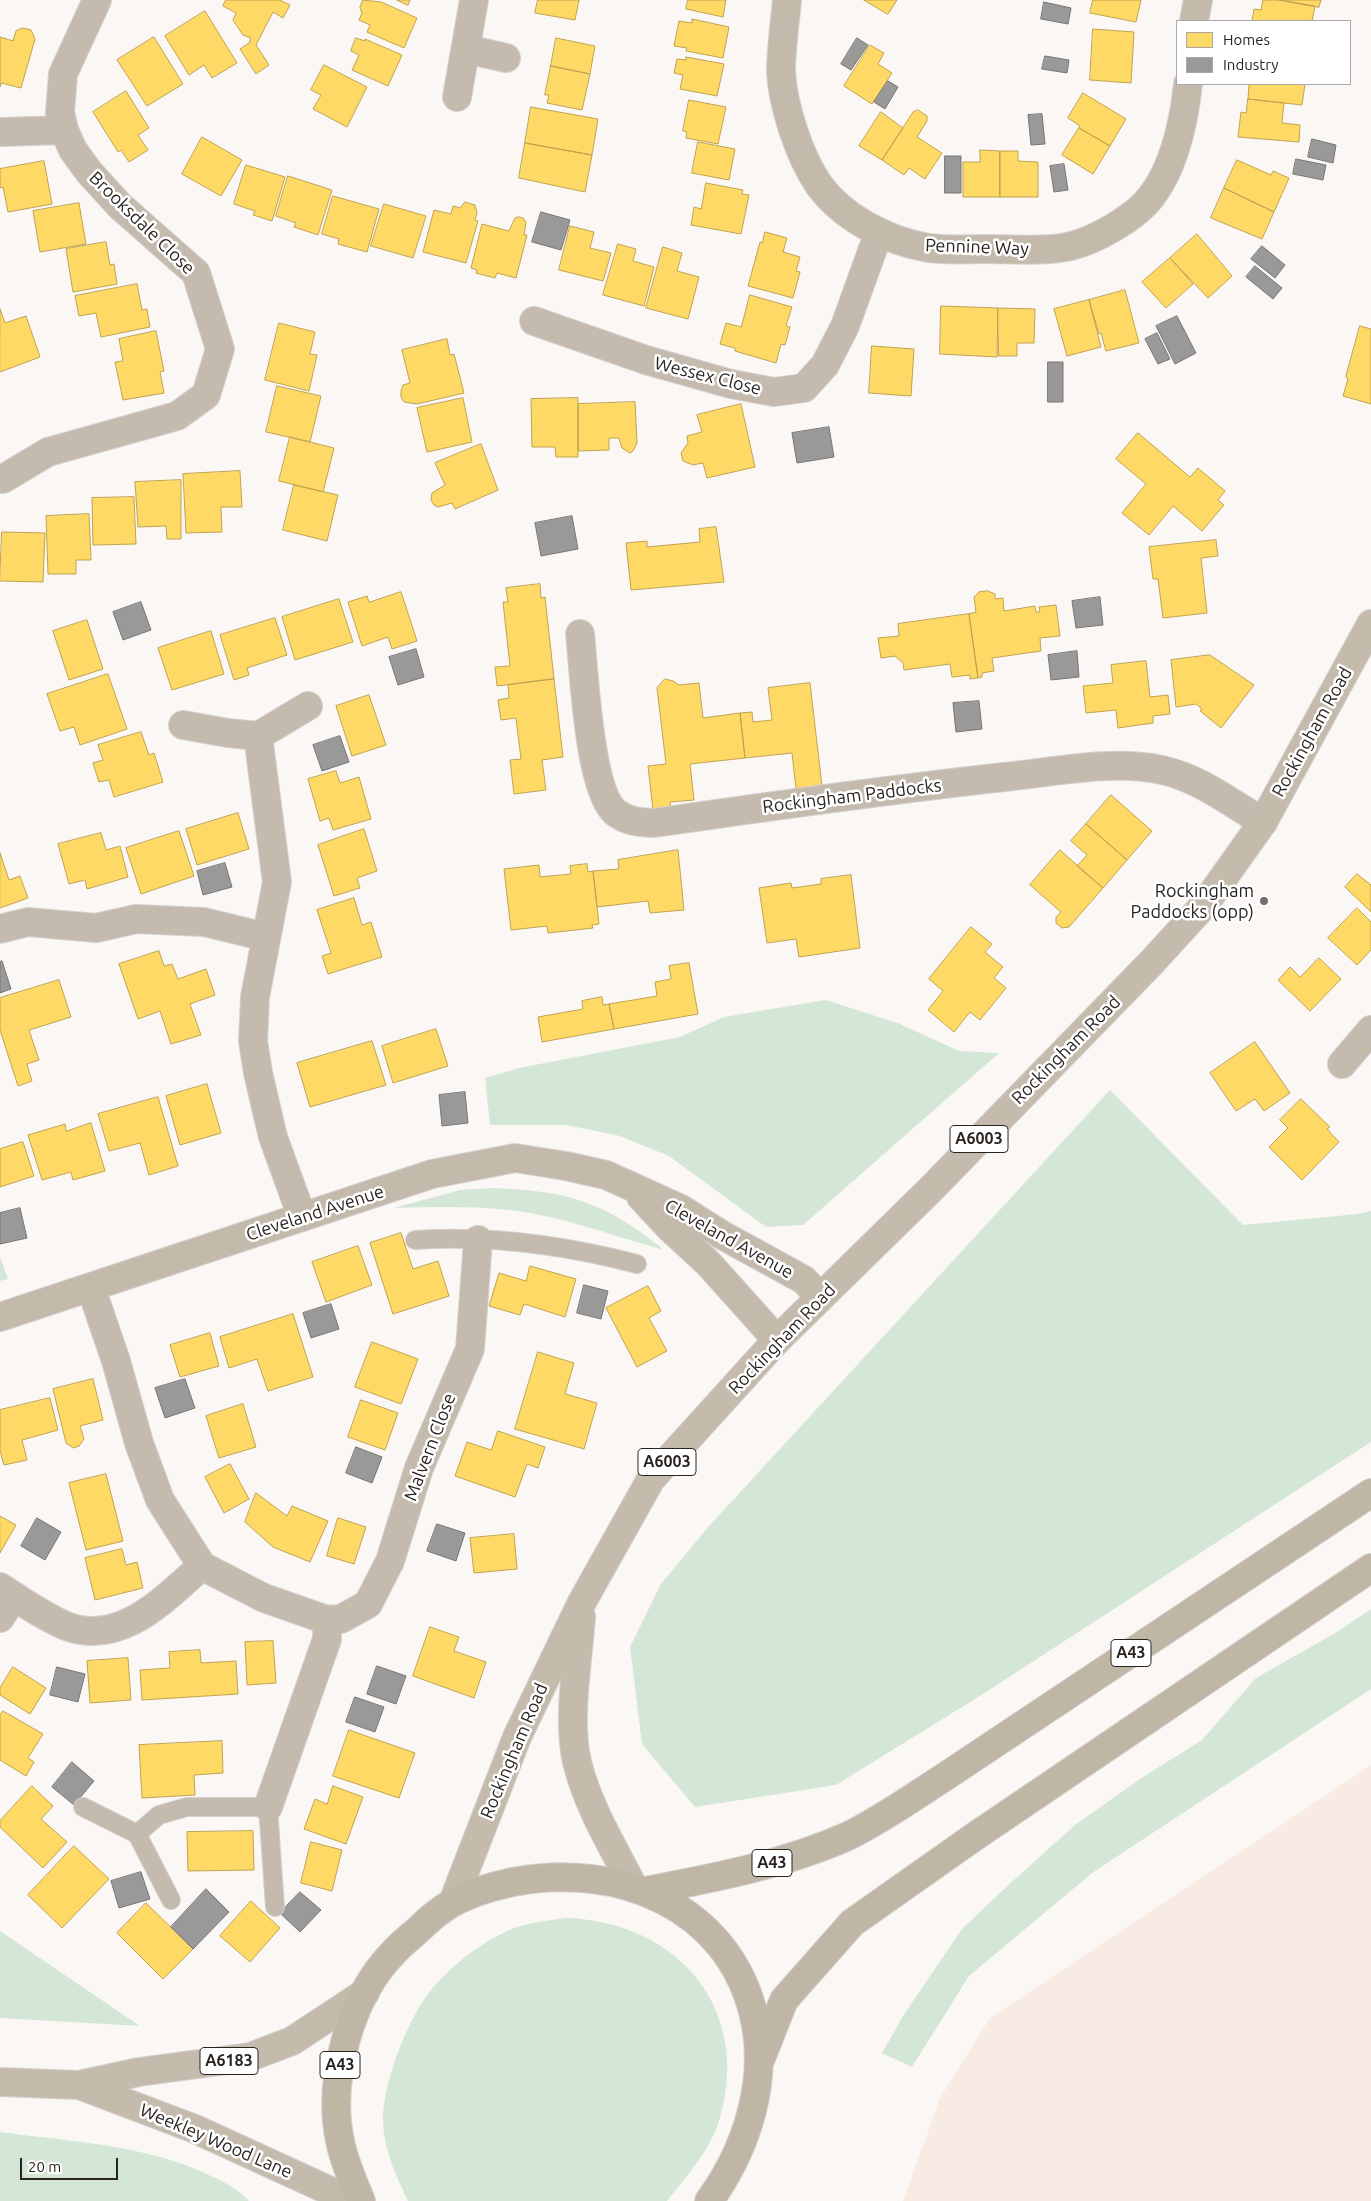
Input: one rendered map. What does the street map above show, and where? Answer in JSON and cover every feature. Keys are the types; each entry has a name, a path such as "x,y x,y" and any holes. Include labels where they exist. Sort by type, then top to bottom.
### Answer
{"highway":[{"name":"A43","path":"639,1889 721,1876 789,1858 847,1836 882,1816 1371,1493"},
{"name":"A43","path":"759,2061 784,2000 852,1923 974,1837 1371,1568"},
{"name":"A43","path":"361,2201 346,2166 340,2140 338,2092 341,2060 350,2026 365,1993 392,1954 453,1902 498,1885 538,1877 579,1877 606,1880 639,1889 675,1905 700,1923 721,1946 738,1972 750,2000 757,2031 759,2061 756,2096 746,2129 733,2160 709,2201"}],"main road":[{"name":"Rockingham Road","path":"453,1902 517,1737 582,1602 651,1479 777,1340 931,1189 1151,963 1204,905 1263,822 1371,624"},
{"name":"Rockingham Road","path":"582,1602 573,1732 577,1762 594,1808 639,1889"},
{"name":"Weekley Wood Lane","path":"0,2082 79,2085 138,2072 250,2057 292,2041 365,1993"},
{"name":"Weekley Wood Lane","path":"79,2085 195,2129 352,2201"}],"street":[{"name":"Brooksdale Close","path":"3,479 48,452 177,416 206,395 220,350 196,273 120,206 89,172 73,150 64,130 60,112 63,74 97,0"},
{"path":"457,97 474,0"},
{"name":"Pennine Way","path":"787,0 781,72 793,132 804,159 820,186 845,211 879,232 924,247 1026,250 1071,246 1118,225 1151,198 1175,153 1185,113 1188,85"},
{"path":"1194,20 1198,0"},
{"path":"466,49 506,58"},
{"path":"0,132 64,130"},
{"name":"Wessex Close","path":"534,321 646,360 731,384 774,392 804,388 825,365 845,326 879,232"},
{"name":"Rockingham Paddocks","path":"580,634 594,764 601,790 613,810 630,822 654,823 877,791 1092,767 1130,766 1162,770 1190,779 1263,822"},
{"path":"183,724 228,733 258,736 308,706"},
{"path":"258,736 277,882 255,997 253,1041 258,1073 273,1137 302,1217"},
{"path":"0,929 28,922 96,928 136,919 204,922 266,937"},
{"path":"1342,1064 1371,1030"},
{"name":"Cleveland Avenue","path":"0,1317 432,1174 515,1158 598,1174 680,1209 722,1235 804,1280 820,1297"},
{"name":"Cleveland Avenue","path":"633,1188 671,1229 708,1263 777,1340"},
{"name":"Malvern Close","path":"327,1620 341,1619 368,1604 390,1561 419,1468 470,1349 478,1240"},
{"path":"91,1288 116,1360 139,1443 157,1492 202,1566 264,1598 327,1620 327,1639 268,1807"},
{"path":"5,1601 67,1626 92,1630 124,1626 168,1596 202,1566"}],"lane":[{"path":"415,1240 478,1240 535,1243 587,1251 637,1264"},
{"path":"137,1834 159,1816 187,1807 268,1807 275,1907"},
{"path":"83,1808 137,1834 171,1900"}],"shaded area":[{"path":"1371,1765 1371,2201 903,2201 940,2098 990,2018"}],"green space":[{"path":"826,1000 900,1024 959,1051 999,1053 803,1225 766,1227 669,1156 620,1136 566,1125 490,1125 485,1078 519,1068 680,1037 724,1017"},
{"path":"1110,1090 1243,1225 1358,1214 1371,1211 1371,1442 983,1694 836,1785 695,1807 642,1744 630,1647 661,1584 710,1525"},
{"path":"493,1188 543,1192 585,1202 623,1220 664,1250 568,1222 529,1213 480,1208 394,1208 460,1190"},
{"path":"0,1257 8,1279 0,1281"},
{"path":"1371,1609 1371,1689 1092,1873 969,1976 912,2067 882,2053 903,2016 962,1929 1004,1889 1075,1825 1143,1777 1202,1740 1256,1678 1337,1632"},
{"path":"567,1918 606,1923 642,1935 672,1954 697,1978 715,2007 725,2041 727,2078 720,2118 711,2141 698,2162 667,2201 408,2201 388,2153 383,2122 391,2073 404,2038 420,2006 435,1985 452,1968 491,1940 509,1930 525,1925"},
{"path":"0,1931 140,2026 0,2018"},
{"path":"0,2132 108,2146 160,2157 186,2165 222,2181 249,2201 0,2201"}],"building: Homes":[{"path":"226,0 280,0 290,5 283,18 273,12 256,45 269,65 256,74 240,49 249,43 251,38 243,35 233,20 236,13 223,6"},
{"path":"363,0 381,2 417,18 404,48 367,32 370,25 359,20 362,13 360,8"},
{"path":"397,0 410,0 408,5"},
{"path":"538,0 579,0 575,20 535,13"},
{"path":"688,0 726,0 723,17 686,9"},
{"path":"864,0 897,0 888,14"},
{"path":"1093,0 1141,0 1136,22 1090,13"},
{"path":"1263,0 1279,0 1315,6 1312,20 1252,20 1254,9 1261,10"},
{"path":"1279,0 1321,0 1319,7"},
{"path":"205,11 237,63 212,78 204,65 189,75 165,36"},
{"path":"692,19 729,27 723,58 686,51 687,48 674,46 679,21 692,23"},
{"path":"23,28 31,30 35,39 21,88 1,83 0,87 0,37 13,41 16,31"},
{"path":"1093,29 1134,32 1131,83 1090,80"},
{"path":"154,37 183,84 147,106 117,60"},
{"path":"356,38 365,41 365,39 402,55 388,86 352,70 359,55 351,51"},
{"path":"556,38 595,46 590,74 551,66"},
{"path":"870,45 884,53 878,64 892,73 872,104 844,86"},
{"path":"686,57 724,64 717,96 680,89 683,75 674,73 677,59 686,60"},
{"path":"324,65 367,87 347,127 313,109 321,95 311,90"},
{"path":"551,66 590,74 582,110 547,103 549,95 545,95"},
{"path":"1249,85 1305,85 1302,105 1248,99"},
{"path":"126,91 149,128 138,135 148,150 129,162 121,150 118,152 93,112"},
{"path":"1083,93 1126,119 1110,146 1079,128 1080,126 1068,118"},
{"path":"1248,99 1284,103 1282,123 1300,125 1299,142 1238,137 1241,112 1246,113"},
{"path":"689,100 726,107 718,144 686,138 687,132 683,131"},
{"path":"531,107 598,119 592,155 525,143"},
{"path":"918,110 927,116 927,121 917,137 942,153 925,179 909,168 904,175 882,160 913,112"},
{"path":"881,112 903,128 882,160 859,146"},
{"path":"1079,128 1110,146 1093,174 1062,155"},
{"path":"202,137 242,160 221,196 182,174"},
{"path":"698,142 735,149 729,180 692,173"},
{"path":"525,143 592,155 585,192 519,178"},
{"path":"980,150 1000,151 1000,197 963,197 963,162 980,162"},
{"path":"1000,151 1018,151 1018,161 1038,162 1038,197 1000,197"},
{"path":"1237,160 1271,175 1273,171 1289,178 1274,212 1224,188"},
{"path":"44,161 52,204 8,212 3,187 0,188 0,169"},
{"path":"246,165 285,177 272,221 253,215 255,211 234,204"},
{"path":"288,176 332,190 318,235 294,227 296,223 276,216"},
{"path":"706,183 743,190 742,194 749,195 741,234 691,225 694,207 701,209"},
{"path":"1224,188 1274,212 1262,239 1211,218"},
{"path":"333,196 379,209 367,252 338,244 339,239 322,234"},
{"path":"465,202 475,205 477,213 475,220 478,221 466,263 423,252 434,210 451,214 453,206 460,208"},
{"path":"79,203 86,244 40,252 33,211"},
{"path":"384,204 426,216 413,258 371,246"},
{"path":"515,218 523,218 526,222 524,235 527,235 516,278 497,273 495,278 476,273 477,270 471,268 482,224 509,231"},
{"path":"570,226 594,232 590,248 611,253 603,281 559,270"},
{"path":"765,232 787,238 783,252 800,257 796,271 800,272 793,298 748,286 760,242 762,243"},
{"path":"1197,234 1232,276 1208,298 1170,258"},
{"path":"106,242 110,265 114,264 117,284 73,292 66,249"},
{"path":"618,244 636,249 633,261 654,267 644,306 603,295"},
{"path":"663,247 682,253 677,271 699,277 688,319 646,308"},
{"path":"1170,258 1193,284 1166,308 1142,282"},
{"path":"137,284 142,310 147,309 150,327 101,337 96,313 79,316 75,296"},
{"path":"1125,290 1139,343 1106,351 1089,300"},
{"path":"750,295 792,307 786,326 790,327 785,345 781,344 776,363 735,351 735,348 720,344 726,323 741,327"},
{"path":"1089,300 1101,347 1067,356 1054,309"},
{"path":"941,306 998,308 997,357 940,354"},
{"path":"998,308 1035,309 1034,343 1017,343 1017,356 999,356"},
{"path":"0,309 5,323 26,316 40,357 0,372"},
{"path":"279,323 315,332 310,354 317,355 309,391 265,380"},
{"path":"1360,326 1371,329 1371,404 1343,396 1348,379 1346,377"},
{"path":"156,331 164,371 160,372 164,393 123,400 115,362 123,361 119,339"},
{"path":"447,339 450,355 454,354 464,393 417,404 404,402 401,397 401,391 403,385 410,383 402,350"},
{"path":"872,346 914,349 911,396 869,393"},
{"path":"277,386 321,396 310,442 266,432"},
{"path":"463,398 472,442 427,452 417,408"},
{"path":"578,398 578,457 556,457 555,447 532,447 531,399"},
{"path":"635,402 637,443 633,451 630,453 622,448 619,438 609,438 609,450 578,451 578,404"},
{"path":"741,404 755,467 707,478 703,463 693,465 683,461 681,453 688,443 687,436 702,432 697,415"},
{"path":"1138,433 1190,477 1198,468 1225,491 1218,500 1224,505 1202,531 1173,506 1149,535 1122,513 1146,484 1116,459"},
{"path":"290,437 334,448 323,492 279,481"},
{"path":"481,444 498,490 455,509 452,503 438,507 434,505 431,500 432,493 445,485 435,463"},
{"path":"240,471 242,507 221,507 222,532 186,533 183,474"},
{"path":"181,480 181,539 167,539 166,526 138,527 135,482"},
{"path":"294,485 338,495 327,541 283,530"},
{"path":"134,497 136,544 93,545 92,498"},
{"path":"89,514 91,560 76,560 76,574 48,574 46,516"},
{"path":"716,527 724,582 631,590 626,543 647,541 647,547 700,542 699,529"},
{"path":"2,532 45,533 43,582 0,581"},
{"path":"1216,540 1218,556 1201,558 1207,613 1163,618 1158,579 1153,579 1149,547"},
{"path":"540,584 541,598 545,597 554,679 497,686 495,667 510,666 503,602 508,602 506,588"},
{"path":"988,591 995,594 995,599 1003,598 1004,611 1035,606 1036,612 1040,612 1039,607 1056,605 1060,636 1040,638 1041,651 992,658 994,671 982,673 982,677 978,678 969,614 976,612 974,597 979,592"},
{"path":"401,592 417,641 392,649 388,637 362,646 348,602 367,596 369,602"},
{"path":"339,599 353,642 295,660 282,617"},
{"path":"969,614 978,678 970,679 970,675 952,677 950,664 904,670 903,663 895,656 881,658 878,638 899,636 898,624"},
{"path":"275,618 287,655 247,668 249,675 234,680 220,635"},
{"path":"87,620 103,669 69,680 53,631"},
{"path":"211,631 224,674 172,690 158,648"},
{"path":"1210,655 1254,685 1221,728 1200,711 1202,709 1196,704 1176,707 1171,660"},
{"path":"1146,661 1150,697 1168,695 1170,714 1153,716 1153,723 1118,728 1116,710 1086,713 1083,686 1113,683 1111,665"},
{"path":"108,674 127,729 80,745 74,727 60,731 47,694"},
{"path":"554,679 563,757 542,760 546,790 514,794 510,760 521,759 516,718 501,720 498,700 509,698 508,685"},
{"path":"665,679 679,685 699,683 703,718 740,713 745,758 690,764 694,800 670,802 671,808 653,810 648,766 666,764 657,688"},
{"path":"810,683 822,786 796,789 792,753 745,758 740,713 752,712 753,722 772,720 768,688"},
{"path":"369,695 386,745 352,756 336,706"},
{"path":"141,732 149,755 154,753 163,782 114,797 109,780 99,782 93,763 103,760 98,745"},
{"path":"336,771 340,783 359,777 371,819 333,830 329,818 320,821 308,779"},
{"path":"1111,795 1152,831 1127,860 1086,824"},
{"path":"238,813 249,849 197,865 186,829"},
{"path":"1086,824 1127,860 1103,888 1077,866 1087,855 1071,841"},
{"path":"364,829 377,871 357,878 360,888 334,896 318,845"},
{"path":"179,831 194,876 141,894 126,848"},
{"path":"101,833 106,850 120,846 128,877 87,889 85,880 69,884 58,844"},
{"path":"678,850 684,910 650,913 648,901 597,907 593,871 619,869 618,860"},
{"path":"1060,850 1103,888 1069,927 1062,928 1056,923 1056,917 1061,912 1030,885"},
{"path":"0,853 9,880 20,876 28,898 0,908"},
{"path":"587,864 588,872 593,871 599,924 592,925 593,928 548,933 547,926 511,930 504,869 539,865 540,877 571,874 570,866"},
{"path":"1357,874 1371,885 1371,912 1345,887"},
{"path":"851,875 860,948 799,957 796,939 767,943 759,888 791,883 792,888 821,884 821,879"},
{"path":"354,898 362,925 371,922 382,957 328,974 322,956 331,953 317,910"},
{"path":"1357,908 1371,922 1371,950 1357,965 1328,938"},
{"path":"971,927 992,944 985,952 1003,967 994,978 1006,988 980,1020 970,1012 954,1032 928,1010 943,991 929,979"},
{"path":"159,951 164,966 172,964 178,979 206,969 215,995 190,1004 201,1035 171,1044 160,1011 138,1019 119,964"},
{"path":"1319,958 1341,979 1310,1011 1278,980 1290,967 1300,977"},
{"path":"689,963 698,1014 614,1029 609,1004 657,996 655,982 671,979 669,966"},
{"path":"59,980 71,1017 29,1030 39,1060 27,1064 32,1081 18,1086 0,1030 0,998"},
{"path":"602,997 603,1005 609,1004 614,1029 542,1042 538,1017 583,1009 582,1001"},
{"path":"436,1029 448,1066 393,1083 382,1046"},
{"path":"372,1041 386,1085 310,1107 297,1063"},
{"path":"1255,1042 1290,1093 1264,1111 1255,1099 1236,1111 1210,1073"},
{"path":"207,1084 221,1133 180,1145 166,1096"},
{"path":"158,1097 178,1166 149,1175 140,1143 109,1151 98,1114"},
{"path":"1301,1099 1330,1127 1327,1129 1339,1142 1302,1180 1269,1147 1288,1128 1280,1120"},
{"path":"91,1123 105,1171 73,1180 71,1172 42,1180 28,1135 65,1124 66,1131"},
{"path":"23,1142 34,1176 0,1187 0,1149"},
{"path":"401,1233 413,1269 438,1261 449,1296 393,1314 370,1243"},
{"path":"358,1246 372,1285 326,1302 312,1262"},
{"path":"530,1266 576,1279 565,1317 524,1304 520,1315 489,1306 499,1273 526,1281"},
{"path":"648,1286 661,1311 649,1318 667,1351 637,1367 606,1308"},
{"path":"293,1314 313,1377 268,1391 257,1359 229,1368 220,1337"},
{"path":"210,1333 219,1366 180,1377 170,1345"},
{"path":"372,1342 418,1359 401,1404 355,1387"},
{"path":"538,1352 574,1363 565,1394 597,1403 584,1449 515,1429"},
{"path":"93,1379 103,1420 80,1426 84,1439 79,1446 73,1448 66,1443 53,1389"},
{"path":"50,1398 58,1430 22,1440 27,1460 4,1465 0,1451 0,1410"},
{"path":"361,1400 398,1413 385,1450 348,1437"},
{"path":"243,1404 256,1447 219,1458 206,1416"},
{"path":"498,1431 545,1447 538,1468 527,1464 515,1497 455,1476 467,1442 491,1450"},
{"path":"230,1464 249,1499 224,1513 205,1477"},
{"path":"106,1474 123,1541 86,1550 69,1483"},
{"path":"256,1493 287,1516 292,1506 328,1521 310,1562 273,1547 245,1522"},
{"path":"0,1516 16,1525 0,1553"},
{"path":"338,1518 366,1527 354,1564 327,1556"},
{"path":"514,1534 517,1569 474,1573 470,1538"},
{"path":"122,1549 126,1565 137,1562 143,1588 95,1600 85,1558"},
{"path":"430,1627 459,1637 454,1651 486,1662 474,1698 413,1676"},
{"path":"273,1641 276,1683 247,1685 245,1642"},
{"path":"200,1650 201,1663 236,1661 238,1694 142,1700 140,1670 170,1668 169,1652"},
{"path":"128,1658 131,1700 90,1703 87,1661"},
{"path":"13,1667 46,1688 30,1714 0,1695 0,1688"},
{"path":"3,1711 43,1734 28,1758 34,1762 26,1776 0,1760 0,1715"},
{"path":"349,1730 415,1753 399,1798 333,1776"},
{"path":"222,1741 223,1773 194,1775 195,1795 142,1798 139,1745"},
{"path":"32,1786 53,1806 41,1819 67,1842 43,1868 0,1827 0,1821"},
{"path":"333,1786 363,1797 346,1844 304,1829 315,1799 327,1804"},
{"path":"253,1831 254,1870 188,1871 187,1832"},
{"path":"311,1842 342,1850 332,1891 301,1883"},
{"path":"74,1846 109,1879 62,1928 28,1895"},
{"path":"251,1901 280,1928 250,1962 220,1936"},
{"path":"146,1903 193,1949 163,1979 117,1933"}],"building: Industry":[{"path":"1044,2 1071,8 1068,24 1041,19"},
{"path":"857,38 868,45 851,70 841,64"},
{"path":"1045,56 1069,60 1067,73 1042,69"},
{"path":"888,81 898,87 885,109 874,102"},
{"path":"1042,114 1045,144 1031,145 1028,115"},
{"path":"1312,139 1336,145 1333,163 1308,157"},
{"path":"945,156 961,156 961,193 945,193"},
{"path":"1296,159 1326,165 1323,180 1293,174"},
{"path":"1064,164 1068,190 1054,192 1050,166"},
{"path":"541,212 570,220 561,250 532,242"},
{"path":"1262,246 1285,265 1275,278 1251,259"},
{"path":"1255,266 1282,288 1273,299 1246,277"},
{"path":"1177,316 1196,353 1175,364 1156,326"},
{"path":"1157,333 1170,359 1158,364 1145,339"},
{"path":"1048,362 1063,362 1063,402 1048,402"},
{"path":"829,427 834,457 797,463 792,433"},
{"path":"572,516 578,549 541,556 535,523"},
{"path":"1100,597 1103,625 1076,628 1072,601"},
{"path":"141,602 151,630 123,640 113,612"},
{"path":"416,649 424,677 398,685 389,657"},
{"path":"1077,651 1079,677 1051,680 1048,655"},
{"path":"979,701 982,729 956,732 953,703"},
{"path":"340,736 349,762 322,771 313,745"},
{"path":"225,863 232,887 203,895 197,871"},
{"path":"2,961 11,989 0,993 0,962"},
{"path":"465,1092 468,1123 442,1126 439,1095"},
{"path":"20,1208 27,1238 0,1244 0,1213"},
{"path":"584,1285 608,1291 601,1319 577,1313"},
{"path":"331,1304 339,1329 311,1338 303,1313"},
{"path":"185,1379 195,1408 165,1418 155,1388"},
{"path":"356,1447 382,1457 372,1483 346,1473"},
{"path":"37,1518 61,1532 45,1560 21,1546"},
{"path":"437,1524 465,1533 456,1561 427,1551"},
{"path":"377,1666 406,1676 396,1704 367,1694"},
{"path":"57,1667 85,1674 78,1702 50,1695"},
{"path":"355,1697 384,1707 375,1732 346,1722"},
{"path":"72,1762 94,1781 74,1805 52,1787"},
{"path":"141,1872 150,1899 119,1908 111,1881"},
{"path":"206,1889 229,1912 193,1949 171,1927"},
{"path":"300,1892 321,1910 300,1932 280,1913"}],"place":[{"name":"Rockingham Paddocks (opp)","path":"1264,901"}]}
